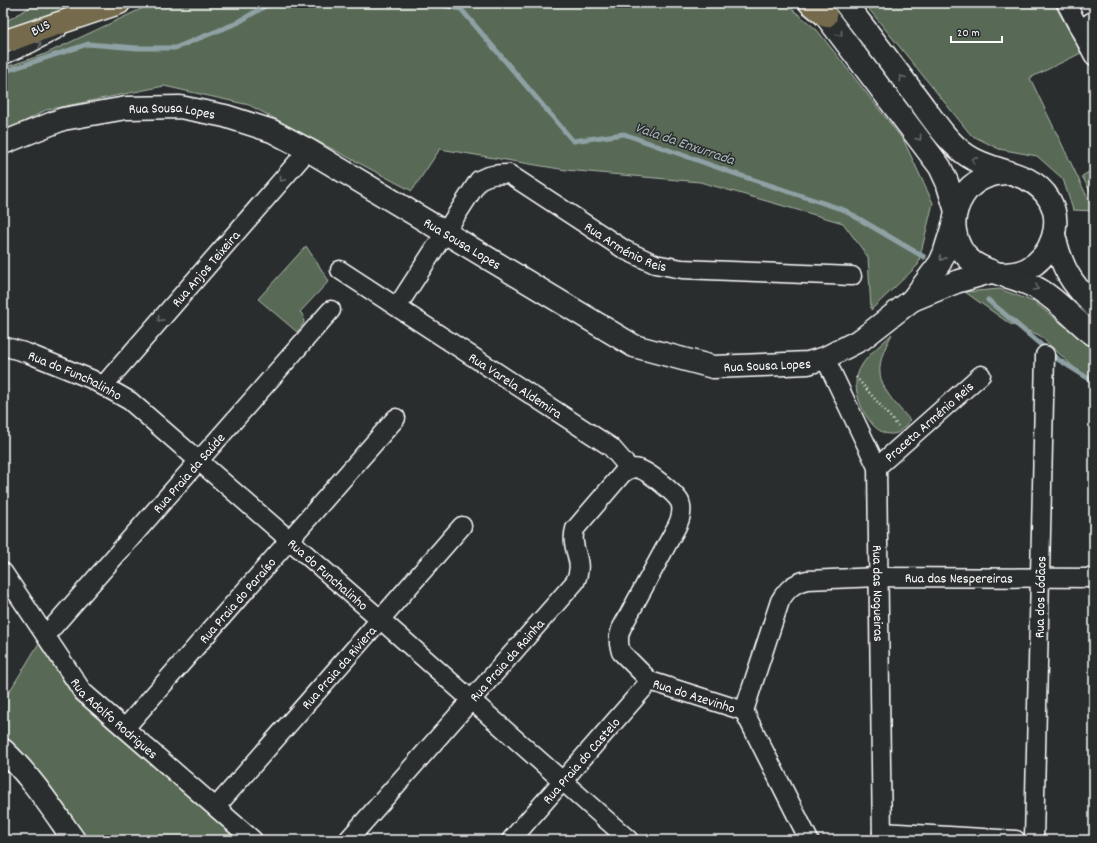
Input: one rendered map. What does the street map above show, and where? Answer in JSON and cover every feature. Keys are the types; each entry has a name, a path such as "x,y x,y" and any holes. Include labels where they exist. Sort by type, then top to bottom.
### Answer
{"highway":[{"path":"3,42 114,4"}],"street":[{"path":"845,3 930,115 958,148 976,162 1029,179 1036,184 1049,199 1055,216 1054,235 1059,257 1068,277 1094,306"},
{"path":"1066,3 1087,25 1094,56"},
{"path":"818,7 940,167 947,182 955,216 956,236 966,256 977,266 1021,280 1041,290 1094,335"},
{"name":"Rua Sousa Lopes","path":"3,143 63,119 126,108 180,107 225,116 272,131 308,150 634,346 713,367 808,363 825,358 862,339 912,300 940,262 944,254 955,216"},
{"name":"Rua Anjos Teixeira","path":"103,386 308,150"},
{"name":"Rua Arménio Reis","path":"444,233 479,180 488,175 509,174 618,246 655,264 682,270 852,276"},
{"path":"955,216 963,195 976,182 993,175 1011,174"},
{"path":"397,307 444,233"},
{"path":"996,273 1018,272 1034,264 1046,251 1054,235"},
{"name":"Rua Varela Aldemira","path":"340,270 611,446 630,469"},
{"name":"Rua Sousa Lopes","path":"912,300 956,282 996,273"},
{"name":"Rua Praia da Saúde","path":"46,635 330,310"},
{"name":"Rua do Funchalinho","path":"3,346 27,353 90,379 130,401 380,619 629,840"},
{"name":"Rua dos Lódãos","path":"1034,840 1045,355"},
{"name":"Rua das Nogueiras","path":"825,358 876,467 882,836"},
{"name":"Praceta Arménio Reis","path":"876,467 981,375"},
{"name":"Rua Praia do Paraíso","path":"125,728 396,418"},
{"name":"Rua do Azevinho","path":"630,469 638,468 646,472 673,493 677,497 681,507 681,513 678,526 621,629 619,636 621,652 650,681 744,712 809,840"},
{"name":"Rua Praia da Rainha","path":"348,840 471,700 481,691 575,582 580,567 573,540 575,529 622,474 630,469"},
{"name":"Rua Praia da Riviera","path":"216,807 462,526"},
{"name":"Rua Adolfo Rodrigues","path":"3,572 83,692 253,840"},
{"name":"Rua das Nespereiras","path":"744,712 780,601 789,588 797,582 807,580 879,578 1094,578"},
{"name":"Rua Praia do Castelo","path":"511,840 650,681"},
{"path":"6,758 45,799 74,840"},
{"path":"882,836 1016,840"}],"lane":[{"name":"BUS","path":"3,60 33,47 114,4"}],"path":[{"path":"856,377 901,429"}],"green space":[{"path":"37,3 87,3 3,32 3,23"},
{"path":"161,3 785,3 817,30 904,141 933,203 918,265 871,310 868,257 843,223 700,182 566,170 440,149 412,191 249,105 164,86 46,110 3,133 3,68 45,54 143,8"},
{"path":"864,3 1054,3 1081,53 1030,78 1094,211 1073,210 1063,179 1037,156 999,149 971,135"},
{"path":"1094,169 1094,199 1082,176"},
{"path":"306,246 329,281 300,312 303,315 304,323 297,332 258,299"},
{"path":"1000,289 1034,302 1094,349 1094,386 1039,335 1010,324 965,292"},
{"path":"892,334 884,350 880,367 880,375 885,389 910,420 899,432 888,434 879,430 865,415 857,394 856,384 859,370 867,358"},
{"path":"39,643 75,699 238,840 87,840 52,792 3,732 3,702"}],"waterway":[{"name":"Vala da Enxurrada","path":"3,72 88,44 137,48 175,48 237,23 270,3"},
{"name":"Vala da Enxurrada","path":"432,3 461,9 573,141 624,134 733,173 844,210 924,257"},
{"name":"Vala da Enxurrada","path":"988,300 1059,360 1094,382"}]}
